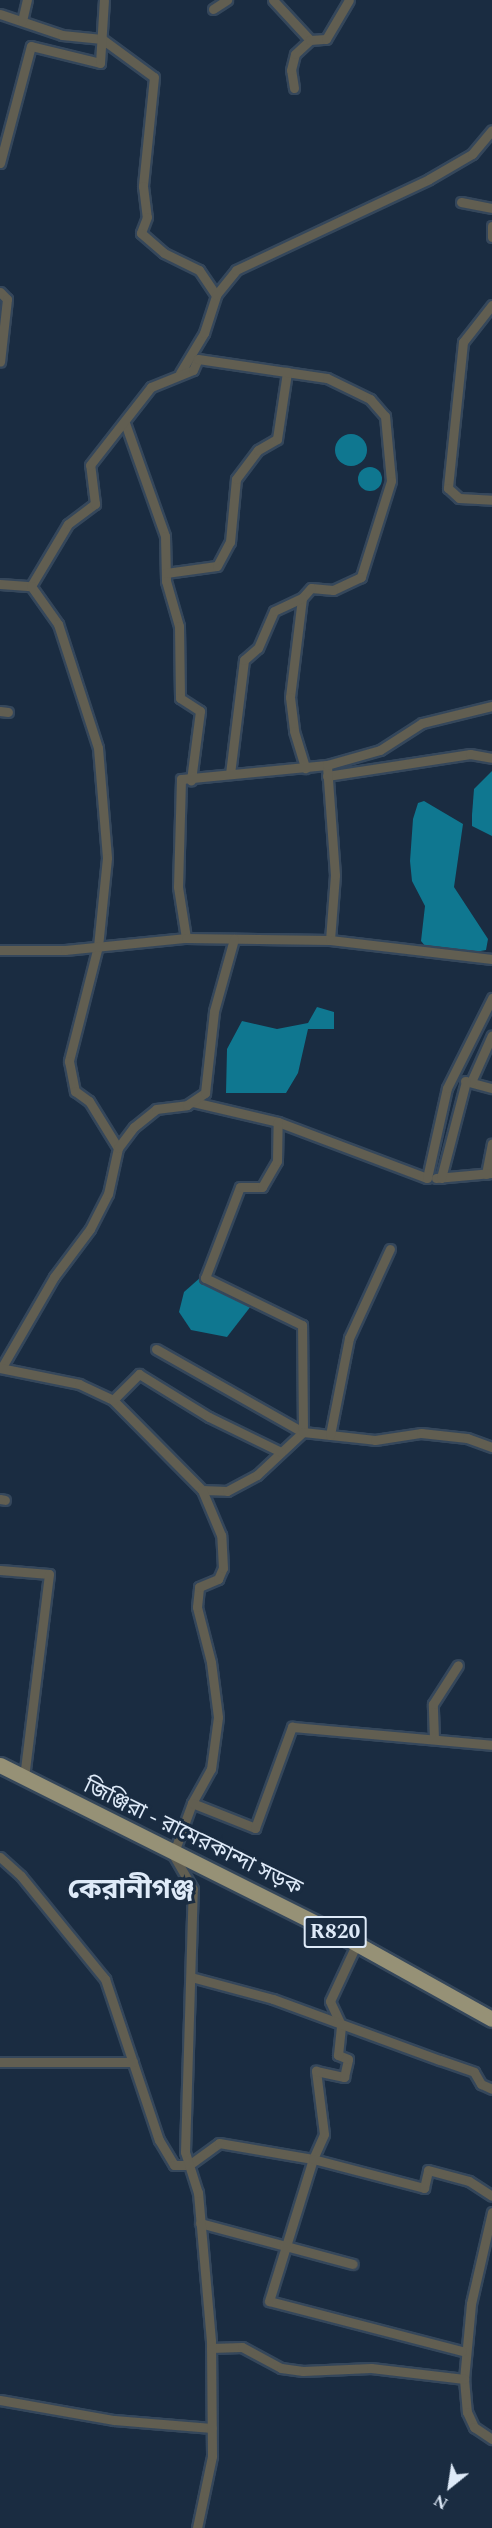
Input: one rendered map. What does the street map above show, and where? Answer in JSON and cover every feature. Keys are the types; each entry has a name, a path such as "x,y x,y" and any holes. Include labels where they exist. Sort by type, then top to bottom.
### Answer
{"main road":[{"name":"জিঞ্জিরা - রামেরকান্দা সড়ক","path":"0,1765 172,1855 357,1943 492,2019"}],"street":[{"path":"22,21 27,0"},
{"path":"0,163 31,45 100,63 104,0"},
{"path":"213,9 227,0"},
{"path":"273,0 310,40"},
{"path":"294,88 291,70 295,54 310,40 326,39 349,0"},
{"path":"0,15 62,35 102,39 154,77 143,186 147,217 141,233 164,253 199,270 216,295"},
{"path":"180,373 204,333 216,295 236,270 429,179 472,154 492,130"},
{"path":"461,202 492,208"},
{"path":"492,226 492,237"},
{"path":"0,292 8,299 0,362"},
{"path":"492,305 463,342 448,488 459,498 492,500"},
{"path":"32,586 68,524 95,504 90,465 151,387 193,369 202,357 327,378 370,399 385,416 391,481 361,577 333,590 311,588 302,598 274,611 258,648 244,660 230,774"},
{"path":"166,573 217,566 230,542 236,479 258,450 277,439 287,372"},
{"path":"125,423 165,536 166,573 180,626 180,698 200,711 191,780"},
{"path":"0,584 32,586"},
{"path":"32,586 58,624 98,748 107,858 98,946 69,1061 75,1091 89,1101 118,1148"},
{"path":"302,598 290,697 294,731 305,768"},
{"path":"186,938 178,887 181,779 191,780 327,765 380,750 422,723 492,705"},
{"path":"327,776 470,754 492,758"},
{"path":"327,765 335,875 330,940"},
{"path":"0,950 98,946 186,938 330,940 492,959"},
{"path":"193,1102 205,1093 214,1011 234,939"},
{"path":"427,1178 452,1077 492,998"},
{"path":"441,1178 468,1082 492,1035"},
{"path":"452,1077 492,1088"},
{"path":"196,2528 212,2456 211,2348 198,2193 189,2165 184,2120 193,1889 172,1855 192,1803 211,1769 218,1717 211,1662 197,1607 199,1587 218,1579 223,1568 221,1535 202,1490 113,1400 79,1384 1,1368 54,1277 90,1229 108,1194 118,1148 134,1127 156,1109 193,1102 278,1122 427,1178 489,1174 492,1144"},
{"path":"202,1490 227,1491 257,1474 303,1432 302,1325 205,1278 240,1187 262,1187 277,1161 278,1122"},
{"path":"330,1435 349,1338 390,1250"},
{"path":"156,1349 303,1432 375,1440 421,1433 467,1438 492,1447"},
{"path":"113,1400 139,1374 209,1417 281,1452"},
{"path":"0,1570 49,1574 24,1778"},
{"path":"434,1739 433,1704 458,1665"},
{"path":"192,1803 255,1828 292,1727 492,1745"},
{"path":"0,1857 21,1876 105,1979 159,2140 174,2165 189,2165 219,2143 313,2159 424,2188 429,2170 469,2181 492,2196"},
{"path":"357,1943 330,2001 341,2025 338,2055 348,2059 344,2077 315,2071 324,2134 313,2159 268,2301 462,2351"},
{"path":"191,1977 273,1999 474,2072 481,2084 492,2089"},
{"path":"0,2062 133,2062"},
{"path":"492,2212 471,2304 464,2379 467,2412 474,2427 492,2439"},
{"path":"200,2223 353,2264"},
{"path":"211,2348 242,2347 281,2368 303,2371 371,2368 464,2379"},
{"path":"0,2400 114,2420 212,2428"}],"water":[{"path":"351,434 362,439 367,450 362,461 351,466 340,461 335,450 340,439"},
{"path":"370,467 378,471 382,479 378,487 370,491 362,487 358,479 362,471"},
{"path":"492,771 492,836 472,826 472,815 474,789"},
{"path":"424,801 463,824 454,887 488,939 486,950 464,954 426,947 421,941 425,906 412,881 410,861 413,819 418,803"},
{"path":"317,1007 334,1012 334,1029 308,1029 298,1073 286,1093 226,1093 227,1049 242,1021 277,1029 308,1023"},
{"path":"201,1277 242,1293 251,1306 227,1337 191,1330 179,1312 184,1292"}],"district":[{"name":"কেরানীগঞ্জ","path":"131,1890"}]}
